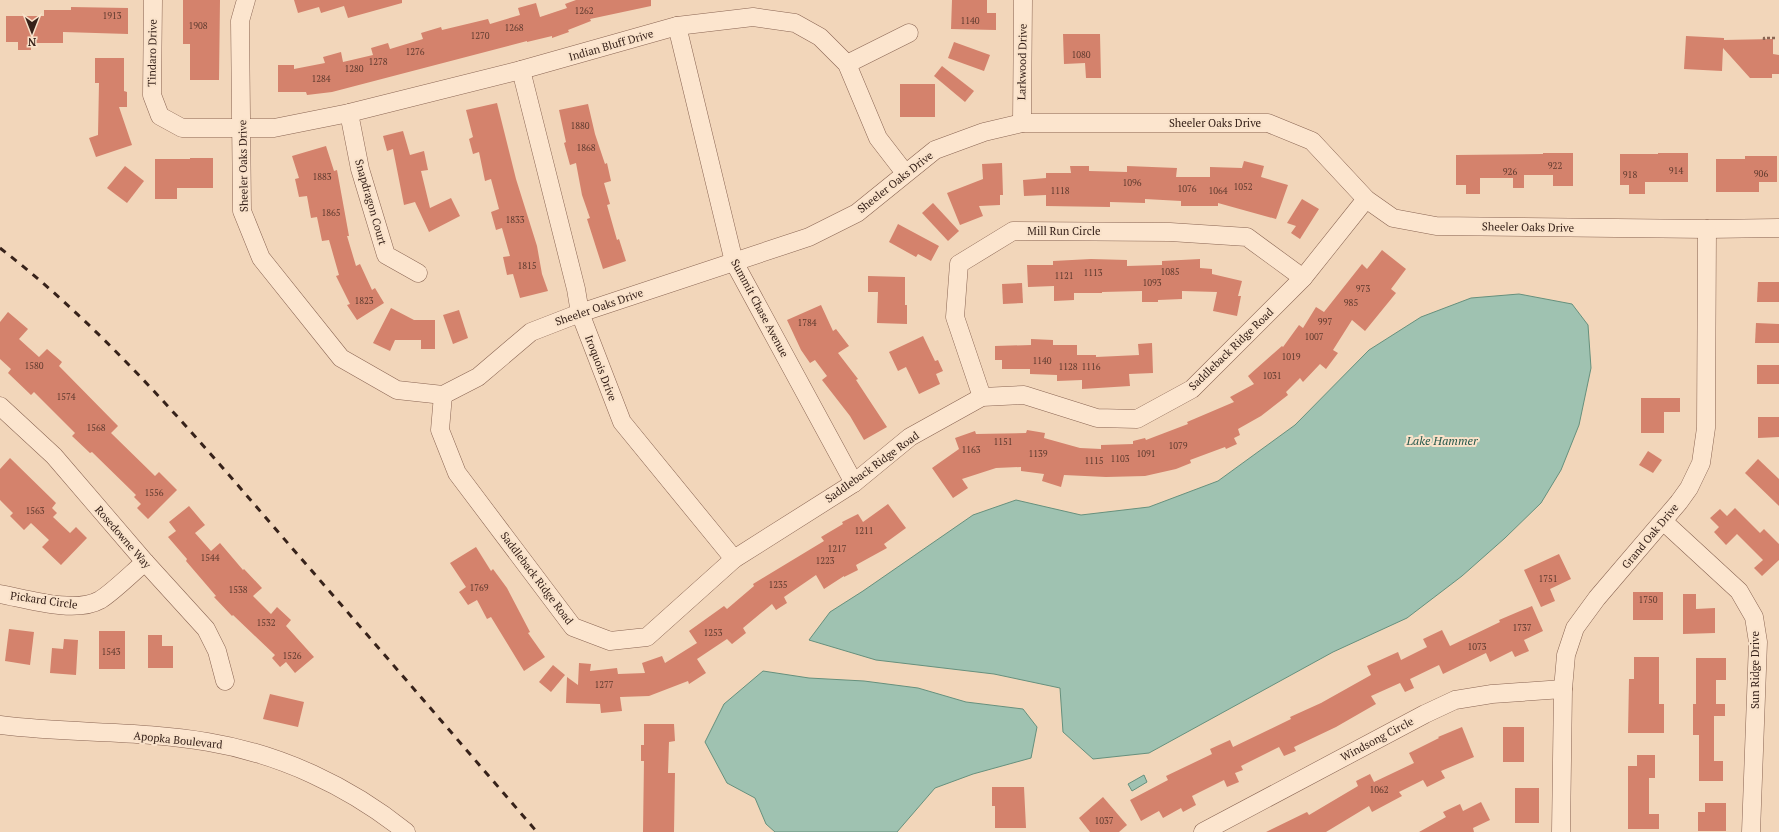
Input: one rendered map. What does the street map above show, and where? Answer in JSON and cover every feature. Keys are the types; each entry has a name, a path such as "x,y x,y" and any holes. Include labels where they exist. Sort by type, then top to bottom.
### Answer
{"street":[{"name":"Tindaro Drive","path":"153,0 152,95 160,116 182,128 242,127"},
{"name":"Sheeler Oaks Drive","path":"246,0 240,21 242,212 261,258 342,358 397,390 443,395 478,377 530,332 580,313 809,237 857,213 935,150 984,132 1022,123 1268,123 1312,142 1366,200 1393,218 1436,226 1707,229 1779,228"},
{"name":"Larkwood Drive","path":"1022,123 1023,0"},
{"name":"Indian Bluff Drive","path":"242,127 274,128 349,113 521,70 677,26 754,17 795,23 820,37 847,64 878,138 905,174"},
{"name":"Summit Chase Avenue","path":"677,26 734,262 854,483"},
{"path":"847,64 909,33"},
{"name":"Iroquois Drive","path":"521,70 576,288 580,313 622,422 734,560"},
{"name":"Snapdragon Court","path":"349,113 360,170 386,255 418,273"},
{"name":"Saddleback Ridge Road","path":"443,395 440,430 457,473 573,627 610,641 647,637 734,560 854,483 910,437 982,397 1024,395 1096,418 1137,419 1192,389 1303,278 1366,200"},
{"name":"Grand Oak Drive","path":"1561,832 1563,688 1566,655 1575,628 1596,598 1663,521 1689,488 1701,463 1706,428 1707,229"},
{"name":"Mill Run Circle","path":"982,397 955,317 959,264 1013,231 1170,232 1247,237 1303,278"},
{"name":"Rosedowne Way","path":"0,406 54,456 145,562 206,629 217,651 225,680"},
{"name":"Sun Ridge Drive","path":"1663,521 1739,592 1754,617 1758,642 1751,832"},
{"name":"Pickard Circle","path":"0,594 59,605 83,606 100,600 145,562"},
{"name":"Windsong Circle","path":"1203,832 1425,714 1455,700 1492,694 1563,688"},
{"name":"Apopka Boulevard","path":"0,724 179,738 233,747 279,760 328,781 370,806 406,832"}],"path":[{"path":"1764,40 1764,38 1777,38"}],"water":[{"name":"Lake Hammer","path":"1519,294 1572,304 1588,325 1591,368 1579,425 1561,470 1541,503 1505,538 1462,576 1407,618 1333,652 1149,753 1093,759 1063,732 1060,688 994,674 876,660 809,640 830,612 973,515 1016,500 1081,515 1149,507 1218,481 1295,425 1369,350 1421,317 1471,298"},
{"path":"763,671 809,678 864,681 918,688 966,702 1023,709 1037,727 1031,758 973,774 935,788 897,832 775,832 766,824 755,798 727,783 705,742 724,704"},
{"path":"1144,775 1147,782 1132,791 1128,784"}],"building":[{"path":"183,0 220,0 219,80 190,80 190,44 183,44"},
{"path":"294,0 402,0 402,3 348,18 344,6 321,13 319,7 298,13"},
{"path":"576,0 651,0 651,6 590,19 591,21 568,30 569,32 552,38 552,36 527,41 332,92 307,95 306,92 278,92 278,65 294,65 294,69 325,63 323,57 341,52 343,62 373,55 371,48 388,43 390,49 423,39 421,33 441,27 442,30 488,19 490,24 520,15 518,8 536,3 540,17 567,8 565,4"},
{"path":"952,0 987,0 987,13 996,13 996,30 951,29"},
{"path":"71,7 128,8 128,34 63,32 63,43 31,43 31,50 18,50 18,42 6,42 6,16 44,16 44,10 71,10"},
{"path":"1063,34 1100,34 1101,78 1086,78 1085,63 1064,64"},
{"path":"1686,36 1724,38 1724,40 1773,39 1773,54 1779,55 1779,74 1772,74 1772,78 1750,78 1723,48 1722,71 1684,69"},
{"path":"954,42 990,55 984,71 948,58"},
{"path":"95,58 124,58 124,91 127,92 127,107 119,107 132,145 96,157 89,138 98,135 99,83 95,83"},
{"path":"942,66 974,91 965,102 934,76"},
{"path":"900,84 935,84 935,117 900,117"},
{"path":"497,103 516,179 537,246 542,274 548,291 520,298 513,274 507,275 503,257 510,256 502,228 496,230 491,212 499,209 491,179 485,181 479,152 473,154 469,139 473,137 466,110"},
{"path":"588,104 595,134 605,164 607,163 611,181 604,183 610,204 607,205 617,240 619,239 626,261 603,269 587,219 590,218 582,195 576,163 570,165 564,143 566,142 559,110"},
{"path":"403,131 410,155 424,151 428,170 421,171 430,208 451,198 460,216 429,232 415,202 404,205 393,149 387,151 383,136"},
{"path":"326,146 334,171 337,170 349,236 347,236 356,266 360,264 372,290 375,288 384,303 357,320 347,305 350,304 336,276 339,275 329,240 322,241 317,217 311,218 307,196 299,197 295,179 299,178 292,156"},
{"path":"1573,153 1573,186 1553,186 1553,175 1524,175 1524,188 1513,188 1513,178 1480,178 1480,194 1466,194 1466,185 1456,185 1456,155"},
{"path":"1688,153 1688,182 1645,182 1645,194 1629,194 1629,185 1620,185 1620,154"},
{"path":"1745,156 1777,156 1777,182 1759,182 1759,192 1716,192 1716,159 1745,159"},
{"path":"213,158 213,188 177,188 177,199 155,199 155,159"},
{"path":"1244,161 1264,166 1261,177 1288,185 1276,219 1218,203 1218,206 1181,206 1181,201 1145,199 1145,203 1110,202 1110,207 1046,206 1046,195 1024,196 1023,180 1046,178 1046,173 1071,173 1070,166 1089,166 1089,171 1127,172 1127,166 1177,168 1176,177 1210,177 1210,167 1242,168"},
{"path":"1002,163 1003,195 1000,195 1000,205 979,206 983,216 960,225 947,193 983,179 982,164"},
{"path":"125,166 144,181 127,203 107,188"},
{"path":"1302,199 1319,209 1300,239 1291,233 1296,226 1287,223"},
{"path":"933,203 959,231 948,241 922,213"},
{"path":"898,224 939,246 931,261 918,254 916,257 889,242"},
{"path":"1382,250 1406,269 1391,289 1396,293 1365,331 1352,320 1333,350 1338,353 1326,369 1320,364 1303,382 1300,378 1286,392 1288,395 1261,416 1238,429 1240,435 1234,438 1237,444 1190,460 1191,463 1176,469 1145,476 1106,477 1064,475 1061,487 1042,481 1044,474 1021,471 1021,467 996,468 962,479 968,488 953,498 932,468 959,449 955,438 975,431 976,434 1026,433 1027,430 1045,433 1044,438 1080,448 1101,449 1101,445 1133,444 1133,441 1145,438 1146,440 1188,424 1187,422 1234,402 1230,397 1254,384 1248,376 1282,346 1283,347 1299,325 1303,328 1316,307 1324,312 1362,264 1367,269"},
{"path":"1091,259 1127,260 1127,266 1162,265 1162,261 1200,259 1200,268 1212,269 1212,274 1242,281 1238,296 1241,296 1237,316 1213,311 1217,292 1182,291 1182,299 1158,300 1158,302 1142,302 1142,291 1074,293 1074,300 1054,301 1054,286 1028,287 1027,265 1053,265 1053,261"},
{"path":"868,276 905,277 907,324 877,323 878,292 868,292"},
{"path":"1758,282 1779,282 1779,302 1757,302"},
{"path":"1022,283 1023,303 1003,304 1002,284"},
{"path":"821,305 833,331 836,329 849,346 838,353 858,379 856,380 887,427 864,440 850,416 822,380 827,376 815,360 810,363 801,350 787,320"},
{"path":"391,308 414,320 435,320 435,349 421,349 421,340 395,340 390,351 373,343"},
{"path":"459,310 468,338 453,344 443,315"},
{"path":"8,312 28,329 19,339 39,357 47,349 62,362 59,366 118,426 111,433 155,476 159,472 177,490 148,519 137,508 141,504 134,497 136,495 92,452 90,453 72,436 75,433 34,392 31,395 8,373 11,369 0,359 0,322"},
{"path":"1756,323 1779,324 1779,343 1755,343"},
{"path":"923,336 935,361 938,360 943,371 936,374 940,384 919,394 906,367 898,371 889,352"},
{"path":"1031,339 1053,340 1053,345 1077,345 1077,355 1096,355 1096,357 1139,355 1138,344 1152,343 1153,373 1129,374 1130,386 1082,389 1082,380 1057,381 1057,375 1030,374 1030,369 1002,369 1002,360 995,360 995,346 1031,345"},
{"path":"1757,365 1779,365 1779,384 1757,384"},
{"path":"1641,398 1680,398 1680,412 1664,412 1664,433 1641,433"},
{"path":"1758,417 1779,417 1779,437 1758,438"},
{"path":"1648,451 1662,460 1653,473 1639,465"},
{"path":"10,458 56,503 52,508 57,513 53,517 70,533 76,527 87,538 61,565 42,547 49,540 31,523 24,530 10,516 13,513 0,500 0,469"},
{"path":"1758,459 1779,479 1779,506 1745,473"},
{"path":"888,504 906,528 884,544 887,548 856,565 858,570 844,576 824,589 816,575 784,597 787,603 776,610 772,604 743,628 746,633 732,644 727,639 697,659 706,673 689,684 688,681 649,696 620,697 622,711 601,713 600,704 566,703 567,677 578,685 579,663 591,664 590,671 617,668 618,674 645,673 642,663 662,656 665,663 697,643 689,631 724,606 727,609 754,586 753,584 824,541 821,537 843,524 842,522 858,514 863,522"},
{"path":"189,506 205,525 195,533 211,551 220,543 243,570 244,569 262,588 253,596 271,614 277,607 291,620 286,626 314,657 295,673 286,662 280,667 272,658 275,655 233,615 232,616 214,597 216,596 168,537 176,531 169,522"},
{"path":"1735,508 1760,533 1764,529 1779,544 1779,560 1762,576 1754,568 1763,560 1737,534 1726,545 1714,532 1719,527 1710,518 1720,509 1727,516"},
{"path":"476,547 491,571 493,569 507,588 530,632 528,633 545,657 524,671 491,617 487,619 477,600 468,605 459,592 466,587 450,563"},
{"path":"1559,554 1571,579 1550,589 1555,601 1541,607 1524,570"},
{"path":"1633,592 1663,592 1663,620 1633,620"},
{"path":"1683,594 1696,594 1696,609 1715,608 1715,633 1683,634"},
{"path":"1532,606 1543,631 1524,640 1529,651 1515,657 1512,651 1490,662 1486,653 1443,674 1439,665 1410,679 1414,688 1405,692 1400,683 1371,696 1376,704 1336,727 1294,747 1296,751 1284,756 1279,747 1241,766 1243,770 1235,773 1239,782 1227,787 1224,780 1192,796 1196,805 1183,812 1181,808 1163,818 1159,811 1141,821 1130,800 1168,780 1166,776 1212,754 1210,749 1230,740 1233,747 1291,719 1290,717 1321,703 1371,675 1367,666 1398,652 1401,660 1427,647 1423,639 1442,630 1450,646 1500,622 1499,620"},
{"path":"9,629 34,632 30,665 5,661"},
{"path":"99,631 125,631 125,669 99,669"},
{"path":"148,635 162,635 162,646 173,646 173,668 148,668"},
{"path":"64,639 78,640 76,675 50,673 52,648 63,649"},
{"path":"1634,657 1659,657 1659,704 1664,704 1664,733 1628,733 1629,679 1634,679"},
{"path":"1696,658 1726,658 1726,680 1716,680 1716,704 1725,704 1725,716 1714,716 1714,761 1723,761 1723,781 1699,781 1699,735 1693,735 1693,704 1696,704"},
{"path":"553,665 565,675 551,692 539,682"},
{"path":"270,694 304,702 298,727 263,719"},
{"path":"644,724 674,724 675,741 669,742 668,773 675,773 674,832 643,832 644,761 641,761 641,745 644,745"},
{"path":"1462,727 1474,757 1441,771 1445,778 1427,787 1423,780 1399,792 1402,796 1372,812 1369,806 1326,832 1266,832 1307,812 1309,815 1358,786 1356,781 1370,774 1374,782 1414,763 1409,753 1439,738 1438,737"},
{"path":"1503,727 1524,727 1524,762 1503,762"},
{"path":"1637,755 1655,755 1655,778 1649,778 1649,814 1659,814 1659,829 1628,829 1628,766 1637,766"},
{"path":"992,787 1024,787 1026,828 995,828 995,806 992,806"},
{"path":"1515,788 1539,788 1539,823 1515,823"},
{"path":"1103,797 1127,825 1119,832 1090,832 1079,818"},
{"path":"1481,802 1490,820 1473,828 1474,832 1419,832 1446,817 1443,812 1460,804 1463,811"},
{"path":"1705,803 1726,803 1726,831 1698,831 1698,812 1705,812"}],"railway":[{"path":"0,248 76,313 147,383 246,495 537,832"}]}
